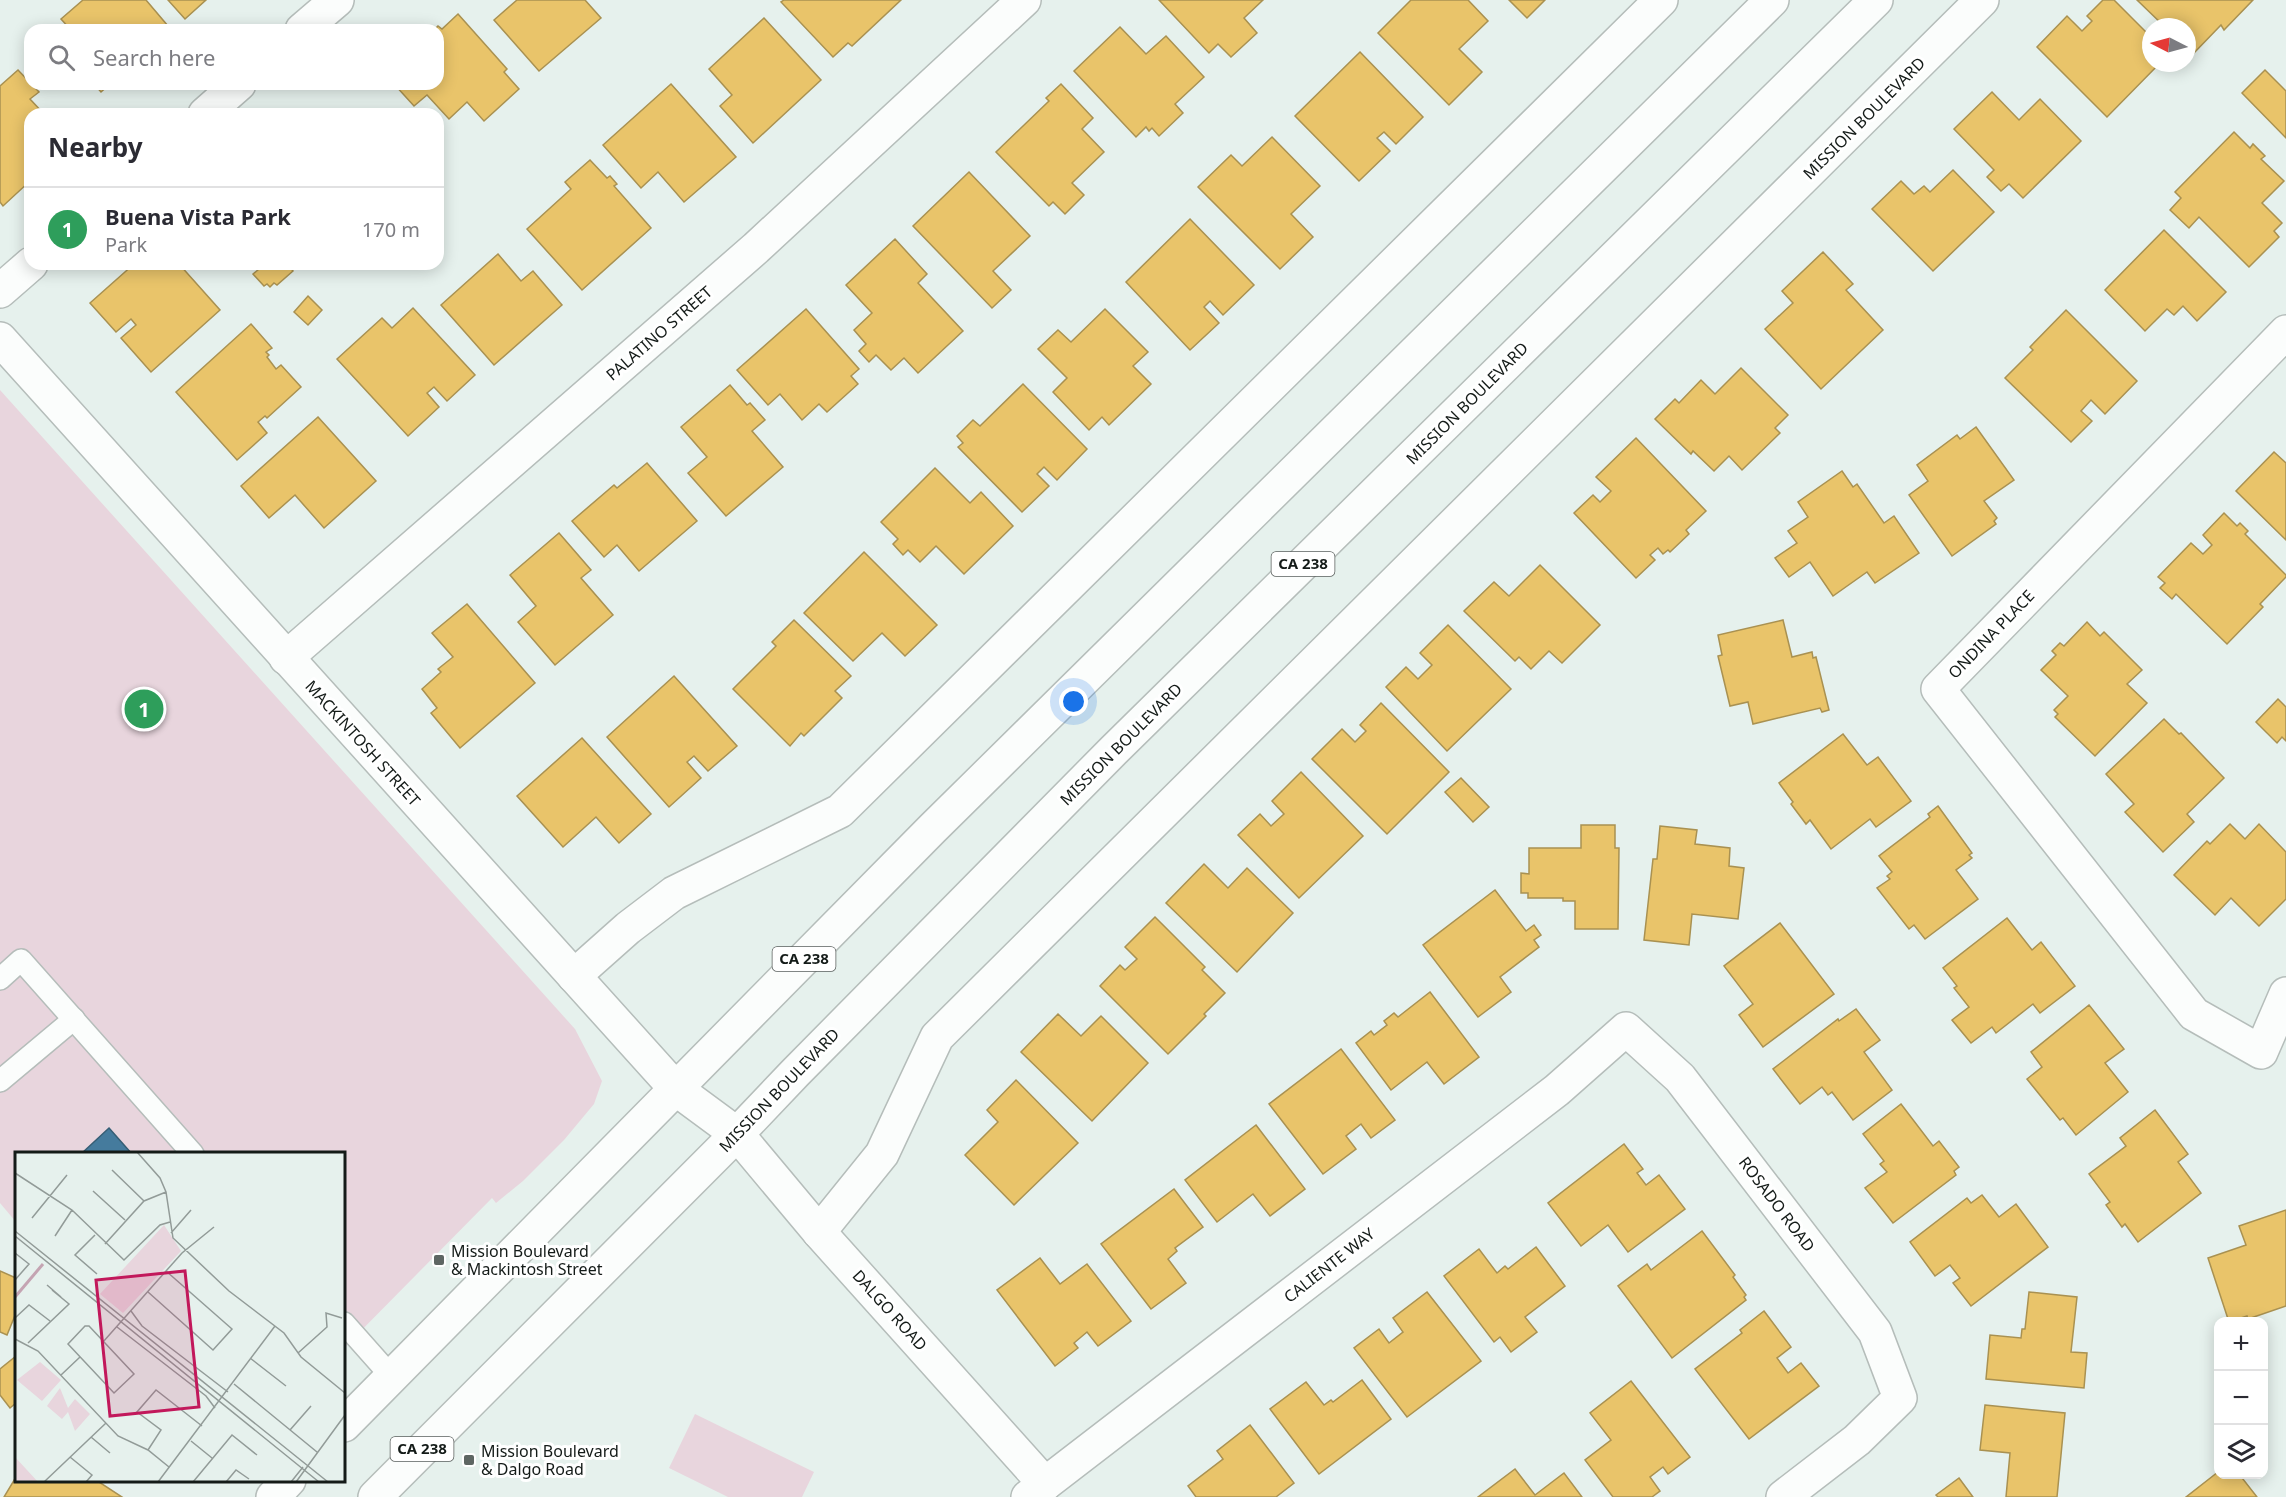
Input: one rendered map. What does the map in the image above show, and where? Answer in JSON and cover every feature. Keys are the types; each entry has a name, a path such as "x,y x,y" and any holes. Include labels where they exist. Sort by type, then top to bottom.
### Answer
{"street":[{"path":"309,24 337,0"},
{"name":"PALATINO STREET","path":"286,658 756,248 1024,0"},
{"path":"574,976 628,928 674,893 840,811 1661,0"},
{"name":"CA 238","path":"345,1424 1178,585 1772,0"},
{"name":"MISSION BOULEVARD","path":"375,1497 737,1134 844,1022 1121,743 1876,0"},
{"name":"MISSION BOULEVARD","path":"819,1232 882,1154 937,1037 1982,0"},
{"path":"212,108 232,90"},
{"path":"0,291 24,270"},
{"name":"ONDINA PLACE","path":"2286,332 1938,689 2194,1014 2261,1052 2286,994"},
{"name":"MACKINTOSH STREET","path":"0,339 676,1089 737,1134"},
{"name":"ROSADO ROAD","path":"1626,1029 1680,1078 1875,1332 1900,1398 1857,1440 1783,1497"},
{"name":"CALIENTE WAY","path":"1036,1490 1557,1090 1626,1029"},
{"name":"DALGO ROAD","path":"737,1134 1036,1490"},
{"path":"273,1497 287,1482"}],"lane":[{"path":"0,979 21,960 191,1152"},
{"path":"0,1081 74,1019"},
{"path":"345,1324 391,1376"}],"shaded area":[{"path":"0,390 575,1029 602,1081 594,1104 564,1140 523,1181 496,1203 492,1198 345,1347 345,1152 15,1152 15,1221 0,1203"},
{"path":"695,1414 814,1472 802,1497 728,1497 669,1468"}],"building: Homes":[{"path":"83,0 146,0 166,24 66,24 61,19"},
{"path":"168,0 206,0 185,19"},
{"path":"517,0 585,0 601,18 539,71 494,20"},
{"path":"784,0 901,0 852,46 848,43 833,57 781,2"},
{"path":"1159,0 1263,0 1244,18 1257,33 1231,57 1218,44 1209,53"},
{"path":"1411,0 1468,0 1488,21 1459,49 1482,72 1449,105 1378,33"},
{"path":"1509,0 1545,0 1527,18"},
{"path":"2103,0 2114,0 2142,28 2142,72 2151,72 2107,117 2037,47 2067,16 2082,31 2092,21 2087,16"},
{"path":"2137,0 2253,0 2224,30 2221,25 2196,51 2196,18 2156,18"},
{"path":"458,14 507,69 504,72 519,89 484,121 467,102 449,119 444,114 444,108 439,108 427,95 414,106 399,90 444,90 444,27"},
{"path":"764,18 821,80 753,143 720,106 732,95 709,69"},
{"path":"1120,27 1146,54 1166,36 1204,77 1175,104 1183,113 1159,136 1152,128 1149,131 1146,127 1136,137 1074,71"},
{"path":"1360,52 1423,117 1396,144 1384,132 1377,138 1390,151 1359,181 1295,116"},
{"path":"18,70 24,76 24,90 39,92 30,99 38,108 24,108 24,187 3,206 0,202 0,86"},
{"path":"2265,70 2286,91 2286,138 2242,93"},
{"path":"671,84 736,157 684,202 658,172 641,188 603,145"},
{"path":"1061,84 1093,118 1082,129 1104,152 1072,183 1084,195 1065,214 1053,202 1049,206 996,152 1049,101 1046,98"},
{"path":"1992,92 2019,120 2040,99 2081,141 2023,198 2009,184 2001,191 1987,177 1994,170 1954,129"},
{"path":"2234,132 2250,148 2253,144 2265,156 2261,159 2284,181 2262,203 2282,223 2274,231 2279,237 2249,267 2199,217 2189,228 2170,210 2181,198 2175,192"},
{"path":"1272,137 1320,186 1291,214 1313,237 1280,269 1198,187 1231,155 1242,166"},
{"path":"590,160 607,178 610,176 617,184 614,186 651,228 582,290 527,229 571,189 565,182"},
{"path":"1953,170 1994,212 1933,271 1872,209 1901,181 1914,194 1924,186 1930,192"},
{"path":"969,172 1030,236 993,271 1011,290 992,308 913,226"},
{"path":"1190,219 1254,285 1223,315 1210,301 1204,307 1219,323 1190,350 1126,282"},
{"path":"2164,230 2226,292 2197,321 2183,306 2174,315 2167,309 2145,331 2105,290"},
{"path":"895,239 927,274 918,283 963,331 918,373 904,358 891,370 876,355 869,362 859,351 866,344 854,330 872,313 846,285"},
{"path":"1823,252 1853,284 1846,290 1883,330 1821,389 1765,329 1793,303 1782,291"},
{"path":"498,254 521,281 533,271 562,305 494,365 441,305"},
{"path":"127,270 184,270 220,310 151,372 121,338 136,325 131,319 116,332 90,303"},
{"path":"258,270 293,271 277,285 274,283 270,287 267,284 264,286 253,274"},
{"path":"308,296 322,310 308,325 294,312"},
{"path":"413,308 475,375 447,401 434,387 427,393 439,407 408,436 337,359 382,318 392,328"},
{"path":"806,309 859,369 851,376 858,384 827,412 819,404 802,420 780,394 768,405 737,370"},
{"path":"1105,309 1148,352 1133,366 1151,384 1109,425 1102,417 1089,430 1053,392 1067,378 1038,349 1058,330 1071,342"},
{"path":"2066,310 2137,381 2105,414 2091,400 2081,411 2092,421 2071,442 2005,378 2033,350 2030,347"},
{"path":"251,324 272,348 266,352 276,369 281,365 301,387 267,418 265,416 258,422 267,433 237,460 176,392"},
{"path":"1741,368 1788,415 1775,428 1780,433 1742,470 1729,456 1714,471 1693,451 1691,454 1655,419 1675,399 1679,403 1701,380 1715,394"},
{"path":"1023,384 1087,449 1057,480 1044,467 1037,474 1049,486 1022,512 958,447 963,443 957,436 973,420 980,426"},
{"path":"730,385 747,405 750,403 765,420 752,431 783,467 726,516 688,473 707,457 681,427"},
{"path":"318,417 376,481 324,528 295,495 269,518 241,486"},
{"path":"1976,427 2014,480 1984,501 1997,518 1994,521 1996,524 1952,556 1909,495 1928,481 1917,465 1957,435 1960,439"},
{"path":"1636,438 1706,511 1686,530 1689,534 1670,552 1668,550 1663,554 1658,548 1650,555 1655,560 1636,578 1574,513 1593,495 1600,502 1611,491 1596,477"},
{"path":"2274,452 2286,463 2286,540 2236,491"},
{"path":"647,463 697,521 639,571 617,545 604,557 572,521 614,485 617,488"},
{"path":"935,468 970,503 981,492 1013,526 964,574 936,546 920,562 908,550 903,555 893,544 898,539 881,522"},
{"path":"1842,471 1853,487 1857,484 1884,523 1894,516 1919,553 1875,583 1867,572 1833,596 1810,562 1789,577 1775,558 1797,543 1788,531 1808,517 1798,502"},
{"path":"2224,513 2237,526 2240,523 2248,531 2245,534 2286,575 2260,604 2263,607 2227,644 2176,594 2172,599 2160,588 2165,583 2158,577 2191,543 2203,554 2212,545 2203,535"},
{"path":"559,533 591,570 581,578 613,615 555,665 518,622 536,606 510,575"},
{"path":"864,552 937,625 905,656 882,633 853,661 804,613"},
{"path":"1540,565 1600,625 1562,663 1549,651 1531,669 1519,657 1515,661 1464,611 1494,582 1509,596"},
{"path":"467,604 535,683 460,748 431,713 437,708 422,689 441,672 438,669 453,657 432,633"},
{"path":"794,620 851,676 835,691 842,698 804,736 801,733 790,746 733,689 776,646 772,642"},
{"path":"1783,620 1792,657 1812,652 1813,658 1816,657 1829,710 1822,712 1820,708 1753,724 1748,702 1730,706 1718,656 1722,655 1718,635"},
{"path":"2087,622 2100,636 2104,632 2142,670 2127,684 2147,703 2095,756 2055,717 2058,714 2054,710 2068,696 2041,670 2056,655 2052,651 2060,643 2064,646"},
{"path":"1448,625 1511,689 1447,751 1386,687 1406,667 1418,679 1432,665 1420,653"},
{"path":"674,676 737,746 708,771 694,756 687,762 701,778 669,807 607,737"},
{"path":"2278,699 2286,707 2286,741 2282,737 2277,743 2256,722"},
{"path":"1381,703 1449,772 1387,834 1312,759 1342,729 1355,742 1366,731 1360,725"},
{"path":"2164,719 2179,734 2181,733 2224,778 2187,814 2194,822 2163,852 2125,812 2134,804 2106,774"},
{"path":"1843,734 1867,765 1878,757 1911,801 1876,827 1870,819 1831,849 1810,820 1806,824 1779,783"},
{"path":"582,738 651,814 619,843 596,817 563,847 517,796"},
{"path":"1301,772 1363,836 1299,898 1238,835 1260,814 1271,826 1284,814 1272,801"},
{"path":"1461,778 1489,807 1473,822 1445,792"},
{"path":"1938,806 1972,853 1969,855 1972,858 1956,870 1978,899 1925,939 1914,925 1909,929 1877,888 1890,879 1887,876 1892,872 1879,856 1930,817 1928,814"},
{"path":"2230,824 2245,839 2259,824 2286,852 2286,899 2259,926 2231,898 2215,915 2174,875 2207,841 2210,844"},
{"path":"1581,825 1615,825 1615,848 1619,848 1618,929 1575,929 1575,901 1563,901 1563,898 1528,898 1528,893 1521,893 1521,873 1529,874 1529,848 1581,848"},
{"path":"1660,826 1697,830 1695,844 1730,848 1729,866 1744,868 1738,919 1692,914 1689,945 1644,940 1653,859 1657,859"},
{"path":"1204,864 1228,888 1247,868 1293,913 1237,972 1166,903"},
{"path":"1495,890 1526,931 1534,925 1541,935 1534,940 1539,947 1500,977 1511,992 1478,1017 1423,945"},
{"path":"1155,917 1205,967 1202,970 1225,993 1204,1014 1206,1016 1168,1054 1100,986 1120,965 1125,970 1137,959 1125,947"},
{"path":"2007,918 2032,950 2041,942 2075,986 2040,1013 2033,1004 1996,1033 1992,1027 1971,1043 1952,1020 1969,1007 1954,988 1957,986 1943,968"},
{"path":"1780,923 1834,994 1763,1047 1739,1015 1753,1004 1724,966"},
{"path":"1430,992 1479,1057 1444,1084 1427,1062 1391,1090 1356,1043 1371,1031 1374,1035 1387,1025 1384,1021 1394,1013 1398,1017"},
{"path":"2089,1005 2124,1049 2105,1063 2128,1092 2076,1135 2063,1118 2060,1120 2027,1079 2042,1067 2031,1052"},
{"path":"1856,1009 1880,1040 1864,1052 1892,1090 1853,1120 1832,1092 1828,1095 1822,1087 1800,1104 1773,1069 1838,1019 1839,1021"},
{"path":"1058,1014 1081,1036 1101,1016 1148,1063 1092,1121 1021,1052"},
{"path":"1341,1049 1395,1120 1371,1138 1361,1124 1346,1136 1356,1149 1323,1174 1269,1104"},
{"path":"1016,1080 1078,1143 1014,1205 965,1155 998,1122 987,1110"},
{"path":"1901,1104 1933,1146 1939,1141 1959,1167 1954,1171 1956,1175 1893,1223 1865,1188 1887,1172 1880,1164 1884,1161 1863,1134"},
{"path":"2155,1110 2188,1154 2178,1162 2201,1193 2138,1242 2125,1224 2122,1227 2106,1205 2110,1202 2089,1174 2126,1146 2120,1138"},
{"path":"1256,1125 1305,1189 1270,1216 1253,1194 1217,1222 1185,1180"},
{"path":"1624,1144 1643,1169 1637,1173 1646,1185 1659,1175 1685,1209 1628,1252 1608,1225 1581,1246 1548,1203"},
{"path":"1174,1189 1203,1227 1175,1248 1177,1251 1168,1259 1186,1283 1151,1309 1101,1244"},
{"path":"1982,1195 1999,1217 2016,1204 2048,1247 1971,1306 1953,1283 1960,1278 1950,1265 1935,1276 1910,1242 1967,1198 1971,1203"},
{"path":"2286,1210 2286,1306 2254,1317 2227,1317 2208,1258 2246,1245 2239,1226"},
{"path":"1702,1231 1735,1275 1733,1277 1746,1295 1744,1297 1746,1300 1672,1358 1618,1286 1647,1264 1651,1270"},
{"path":"1536,1247 1565,1286 1525,1317 1537,1332 1511,1352 1500,1337 1494,1342 1444,1276 1479,1249 1497,1273 1505,1266 1508,1269"},
{"path":"1040,1258 1060,1284 1087,1264 1131,1321 1098,1346 1087,1332 1074,1343 1078,1348 1055,1366 997,1290"},
{"path":"0,1271 15,1278 15,1315 7,1335 0,1332"},
{"path":"1427,1292 1481,1361 1407,1417 1354,1348 1379,1329 1389,1343 1403,1332 1393,1318"},
{"path":"2029,1292 2077,1297 2071,1352 2087,1353 2084,1388 1986,1379 1990,1335 2021,1338 2022,1329 2025,1329"},
{"path":"1764,1311 1791,1347 1777,1358 1788,1373 1801,1363 1819,1386 1749,1439 1695,1369 1742,1333 1740,1330"},
{"path":"15,1357 15,1404 10,1408 0,1395 0,1369"},
{"path":"1362,1380 1391,1419 1319,1474 1270,1409 1306,1382 1324,1405 1331,1400 1333,1402"},
{"path":"1631,1381 1690,1457 1668,1474 1663,1467 1650,1477 1660,1491 1652,1497 1613,1497 1585,1460 1611,1440 1590,1413"},
{"path":"1985,1405 2065,1413 2057,1497 2006,1497 2010,1453 1980,1450"},
{"path":"1250,1425 1294,1483 1276,1497 1196,1497 1188,1486 1223,1459 1217,1451"},
{"path":"1515,1469 1535,1495 1564,1473 1582,1497 1478,1497"},
{"path":"2214,1475 2214,1479 2243,1479 2257,1497 2186,1497"},
{"path":"1959,1478 1973,1497 1938,1497 1936,1495"},
{"path":"15,1479 15,1482 99,1482 122,1497 4,1497"}],"building: Public":[{"path":"109,1128 130,1152 83,1152"}],"place":[{"name":"Buena Vista Park","path":"144,709"},
{"name":"Mission Boulevard & Mackintosh Street","path":"439,1260"},
{"name":"Mission Boulevard & Dalgo Road","path":"469,1460"}]}
